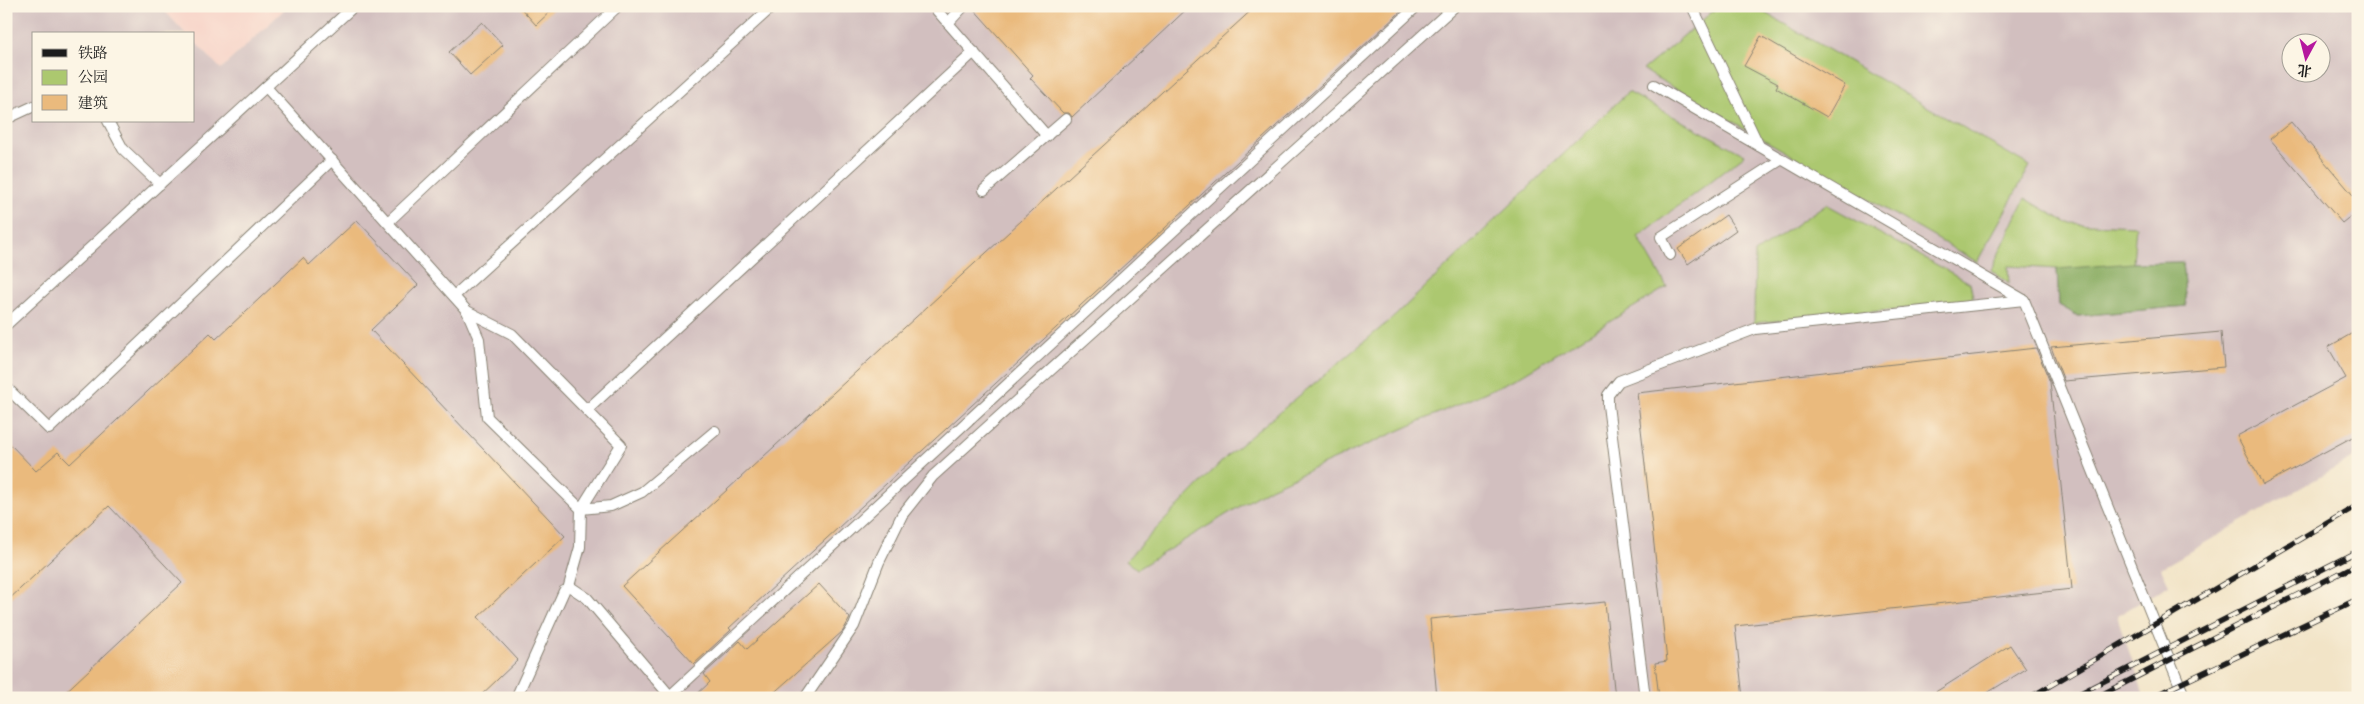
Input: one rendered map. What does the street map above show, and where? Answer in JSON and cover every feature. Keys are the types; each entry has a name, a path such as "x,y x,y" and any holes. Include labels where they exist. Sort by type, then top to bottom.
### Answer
{"lane":[{"path":"6,325 354,6"},
{"path":"388,222 618,6"},
{"path":"454,296 773,6"},
{"path":"933,6 1047,136"},
{"path":"948,23 964,6"},
{"path":"467,311 512,334 621,445 581,509 580,547 568,586 587,598 669,697 1417,6"},
{"path":"805,698 854,626 878,562 902,515 933,476 1455,6"},
{"path":"1692,6 1759,146"},
{"path":"587,410 974,52"},
{"path":"1654,85 2024,300 2185,698"},
{"path":"266,87 467,311 478,339 487,417 581,509"},
{"path":"6,119 32,107"},
{"path":"984,190 1066,119"},
{"path":"109,122 123,149 160,184"},
{"path":"6,387 49,429 332,160"},
{"path":"1670,255 1661,237 1782,160"},
{"path":"1645,698 1608,405 1608,394 1619,381 1755,329 2024,300"},
{"path":"581,509 611,506 642,492 715,431"},
{"path":"516,698 564,591"}],"shaded area":[{"path":"6,6 160,6 184,32 32,32 32,122 195,122 195,42 221,69 288,6 2358,6 2358,455 2161,568 2169,585 2117,616 2145,698 6,698"},
{"path":"160,6 288,6 221,69 195,42 195,32 184,32"}],"green space":[{"path":"1719,6 1753,6 2030,166 1977,262 1643,70"},
{"path":"1628,92 1745,155 1638,237 1667,287 1515,379 1270,488 1137,569 1126,560 1228,455 1395,316"},
{"path":"2025,198 2067,223 2136,226 2133,263 2182,262 2186,306 2078,316 2059,305 2057,269 2008,266 2009,284 1991,270"},
{"path":"1826,204 1970,283 1974,302 1754,323 1755,253"},
{"path":"2182,262 2186,306 2078,316 2059,305 2057,269 2133,263"}],"building":[{"path":"519,6 556,6 536,25"},
{"path":"971,6 1190,6 1072,117 1069,113 1063,113 1030,78 1033,75"},
{"path":"1256,6 1407,6 729,628 731,630 694,664 622,586"},
{"path":"482,22 503,45 470,75 449,52"},
{"path":"1761,36 1845,85 1827,117 1776,88 1778,84 1744,66"},
{"path":"2291,122 2358,201 2358,210 2342,223 2270,139"},
{"path":"1726,215 1736,230 1688,264 1678,249"},
{"path":"357,220 418,285 371,330 565,536 478,617 518,660 478,698 59,698 182,583 109,506 6,602 6,440 36,471 58,452 70,464 210,333 216,339 303,258 309,265"},
{"path":"2358,330 2358,434 2263,485 2237,436 2346,378 2328,347"},
{"path":"2221,332 2224,367 2064,381 2051,347"},
{"path":"2036,348 2050,382 2072,589 1735,626 1743,698 1659,698 1655,663 1667,661 1637,393"},
{"path":"819,584 850,618 843,631 768,698 693,698 710,682 704,674 740,641 747,649"},
{"path":"1605,602 1615,698 1437,698 1430,619"},
{"path":"2010,645 2026,669 1979,698 1926,698"}],"railway":[{"path":"2029,698 2358,505"},
{"path":"2071,698 2358,551"},
{"path":"2095,698 2358,564"},
{"path":"2150,698 2358,599"}]}
